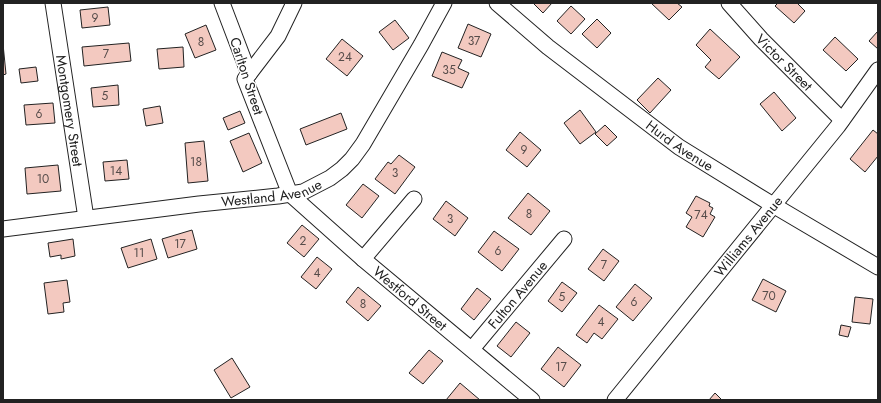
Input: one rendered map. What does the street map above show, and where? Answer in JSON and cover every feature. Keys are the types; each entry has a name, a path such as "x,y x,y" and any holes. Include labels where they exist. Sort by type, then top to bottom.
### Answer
{"street":[{"name":"Montgomery Street","path":"53,3 86,218"},
{"name":"Carlton Street","path":"222,3 249,74 245,79 290,194"},
{"path":"249,74 278,36 294,3"},
{"name":"Westland Avenue","path":"3,229 303,192 330,178 352,159 363,144 444,3"},
{"name":"Hurd Avenue","path":"497,3 548,47 678,147 878,267"},
{"name":"Victor Street","path":"729,3 761,39 842,120"},
{"name":"Williams Avenue","path":"615,400 842,120 878,70"},
{"name":"Westford Street","path":"290,194 364,259 532,400"},
{"path":"364,259 414,199"},
{"name":"Fulton Avenue","path":"472,349 564,239"}],"building":[{"path":"533,3 552,3 543,13"},
{"path":"651,3 677,3 682,7 669,20"},
{"path":"778,3 797,3 805,11 794,23 775,6"},
{"path":"571,6 585,19 571,34 557,21"},
{"path":"108,7 110,25 82,28 80,10"},
{"path":"597,19 611,33 597,48 582,34"},
{"path":"395,20 409,38 393,50 379,32"},
{"path":"468,24 491,34 481,57 458,48"},
{"path":"206,25 216,50 195,58 185,34"},
{"path":"710,29 740,57 719,79 705,67 711,60 696,45"},
{"path":"878,31 878,49 869,41"},
{"path":"835,37 858,59 846,71 823,50"},
{"path":"342,39 363,56 347,76 326,59"},
{"path":"129,43 131,61 84,66 82,47"},
{"path":"3,44 6,74 3,75"},
{"path":"183,47 184,67 159,69 157,49"},
{"path":"442,52 462,60 458,68 469,73 462,88 432,76"},
{"path":"36,67 38,81 21,83 19,69"},
{"path":"658,78 671,90 650,113 637,100"},
{"path":"118,85 119,105 93,107 91,88"},
{"path":"774,92 796,118 782,131 760,104"},
{"path":"53,103 55,123 26,125 24,105"},
{"path":"160,106 163,123 146,126 143,109"},
{"path":"580,110 596,132 580,144 564,123"},
{"path":"240,111 245,123 228,130 223,118"},
{"path":"341,113 347,129 306,145 300,129"},
{"path":"605,125 617,137 607,146 595,134"},
{"path":"873,130 878,134 878,156 865,172 850,159"},
{"path":"520,132 541,150 527,167 506,150"},
{"path":"249,133 262,163 243,172 230,141"},
{"path":"204,141 208,181 188,183 185,143"},
{"path":"399,155 415,167 395,194 375,179 388,162 391,164"},
{"path":"127,160 129,179 105,181 103,162"},
{"path":"58,165 61,191 27,194 25,168"},
{"path":"363,184 379,196 362,218 346,205"},
{"path":"528,193 550,211 531,235 508,218"},
{"path":"696,196 710,203 709,206 713,208 710,214 715,217 703,237 686,227 692,217 686,213"},
{"path":"446,201 468,218 455,236 433,219"},
{"path":"302,225 319,239 304,257 287,243"},
{"path":"192,230 197,249 168,258 162,239"},
{"path":"494,231 519,249 502,271 478,252"},
{"path":"73,239 75,256 61,259 61,255 50,257 48,243"},
{"path":"151,239 157,259 128,268 121,248"},
{"path":"603,249 619,261 604,281 588,269"},
{"path":"317,257 332,269 316,289 301,277"},
{"path":"763,279 786,291 776,312 752,300"},
{"path":"67,280 70,302 63,303 64,312 48,314 44,283"},
{"path":"562,282 577,293 562,312 548,301"},
{"path":"635,284 652,298 633,321 616,307"},
{"path":"358,287 381,306 368,321 346,302"},
{"path":"477,288 491,299 474,320 461,309"},
{"path":"855,297 873,299 870,324 852,322"},
{"path":"599,305 618,319 602,339 594,333 587,343 576,335"},
{"path":"516,322 530,333 511,357 497,346"},
{"path":"841,325 851,327 848,337 839,335"},
{"path":"558,347 581,365 564,387 541,369"},
{"path":"429,350 443,361 423,384 409,373"},
{"path":"232,358 250,387 231,398 214,370"},
{"path":"460,383 480,400 446,400"},
{"path":"715,393 722,400 709,400"}]}
